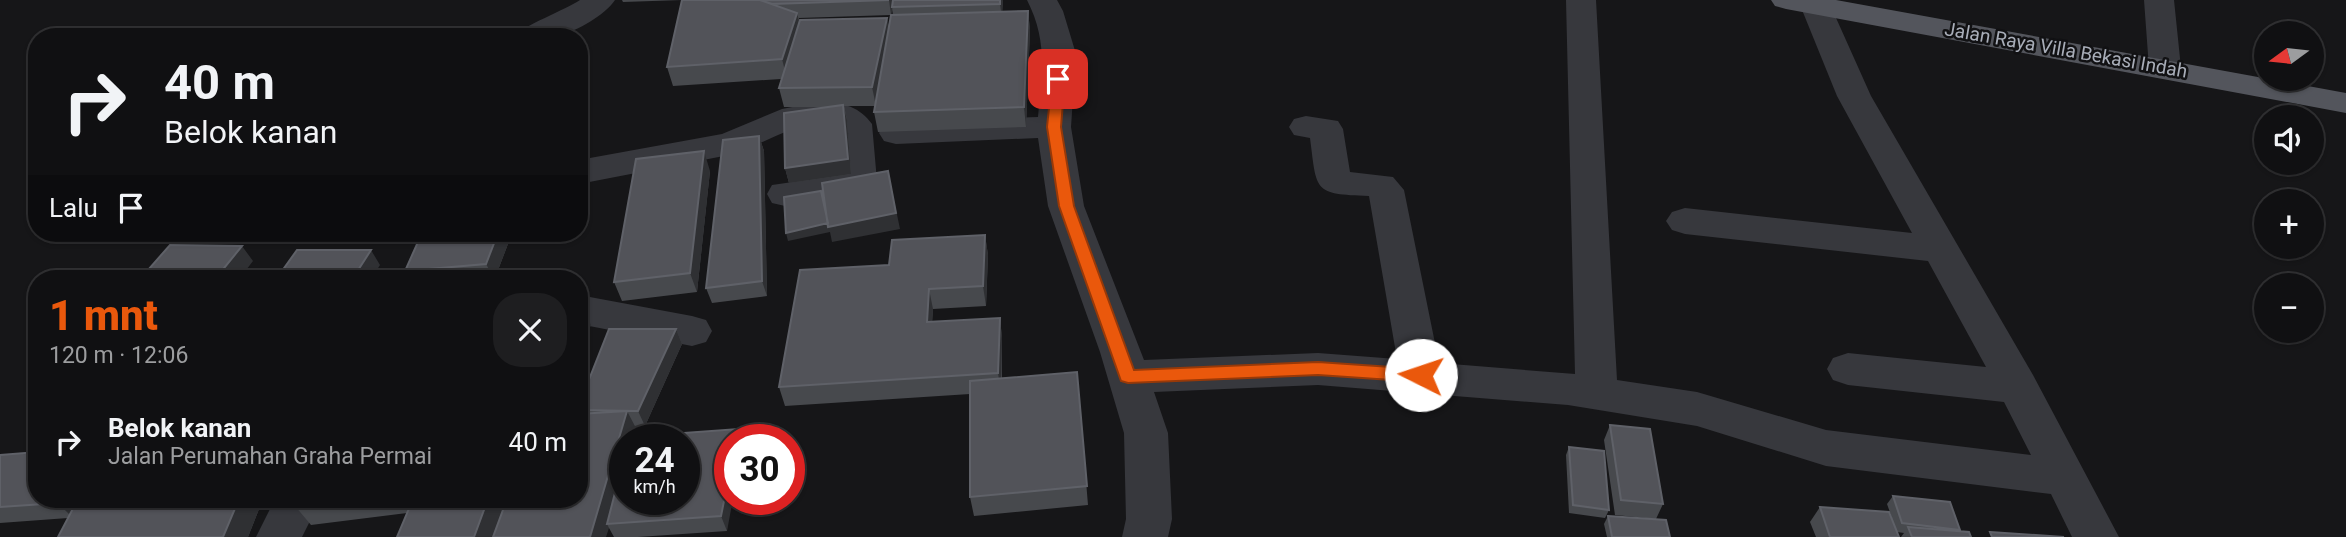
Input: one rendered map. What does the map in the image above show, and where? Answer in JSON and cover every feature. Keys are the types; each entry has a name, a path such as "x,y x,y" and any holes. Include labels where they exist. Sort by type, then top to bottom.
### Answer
{"main road":[{"name":"Jalan Raya Villa Bekasi Indah","path":"1804,1 2346,103"}],"street":[{"path":"551,28 572,19 600,0"},
{"path":"1042,0 1048,10 1060,54 1054,127 1066,206 1146,433 1149,519 1145,537"},
{"path":"1581,0 1597,393"},
{"path":"2160,0 2165,68"},
{"path":"1804,1 1854,96 2018,387 2096,537"},
{"path":"588,170 731,144 768,130 781,121 804,114 836,113 850,118 855,124 859,181 850,186 785,194"},
{"path":"897,133 1054,127"},
{"path":"1306,127 1326,129 1333,180 1337,183 1380,184 1387,190 1421,375"},
{"path":"1685,221 1941,249"},
{"path":"588,310 692,331"},
{"path":"1128,377 1318,369 1421,375 1597,393 1697,409 1826,448 2063,477"},
{"path":"1848,369 2018,387"},
{"path":"279,537 294,508"}],"building":[{"path":"682,0 760,0 797,13 782,59 667,67"},
{"path":"763,0 889,0 772,4"},
{"path":"893,0 1000,0 1000,4 892,7"},
{"path":"1028,11 1024,107 874,112 891,15"},
{"path":"887,18 872,87 779,88 800,20"},
{"path":"843,105 848,159 785,168 784,113"},
{"path":"759,136 762,281 706,288 723,140"},
{"path":"704,151 690,273 614,282 636,159"},
{"path":"888,171 896,213 828,227 822,183"},
{"path":"821,191 828,223 786,233 784,197"},
{"path":"985,235 983,286 929,289 927,322 1000,318 998,373 779,387 800,270 889,265 892,240"},
{"path":"418,242 495,242 486,264 405,270"},
{"path":"170,245 242,246 222,270 148,270"},
{"path":"297,250 371,250 358,270 283,270"},
{"path":"609,329 676,329 638,411 588,410 588,382"},
{"path":"1077,372 1087,486 970,497 970,381"},
{"path":"627,411 623,424 609,424 609,472 590,537 493,537 504,508 588,508 588,413"},
{"path":"1610,425 1650,429 1663,504 1621,500"},
{"path":"714,431 714,515 721,516 607,524 609,515 700,515 700,432"},
{"path":"1569,447 1604,451 1609,510 1573,505"},
{"path":"28,453 28,505 0,507 0,455"},
{"path":"1893,496 1950,502 1960,530 1902,523"},
{"path":"1820,507 1889,512 1899,537 1830,537"},
{"path":"73,508 235,508 223,537 58,537"},
{"path":"409,508 485,508 474,537 397,537"},
{"path":"1608,516 1666,520 1670,537 1612,537"},
{"path":"1908,527 1969,532 1971,537 1912,537"},
{"path":"1990,532 2064,537 1992,537"}],"route":[{"path":"1058,79 1054,127 1066,206 1128,377 1318,369 1421,375"}]}
